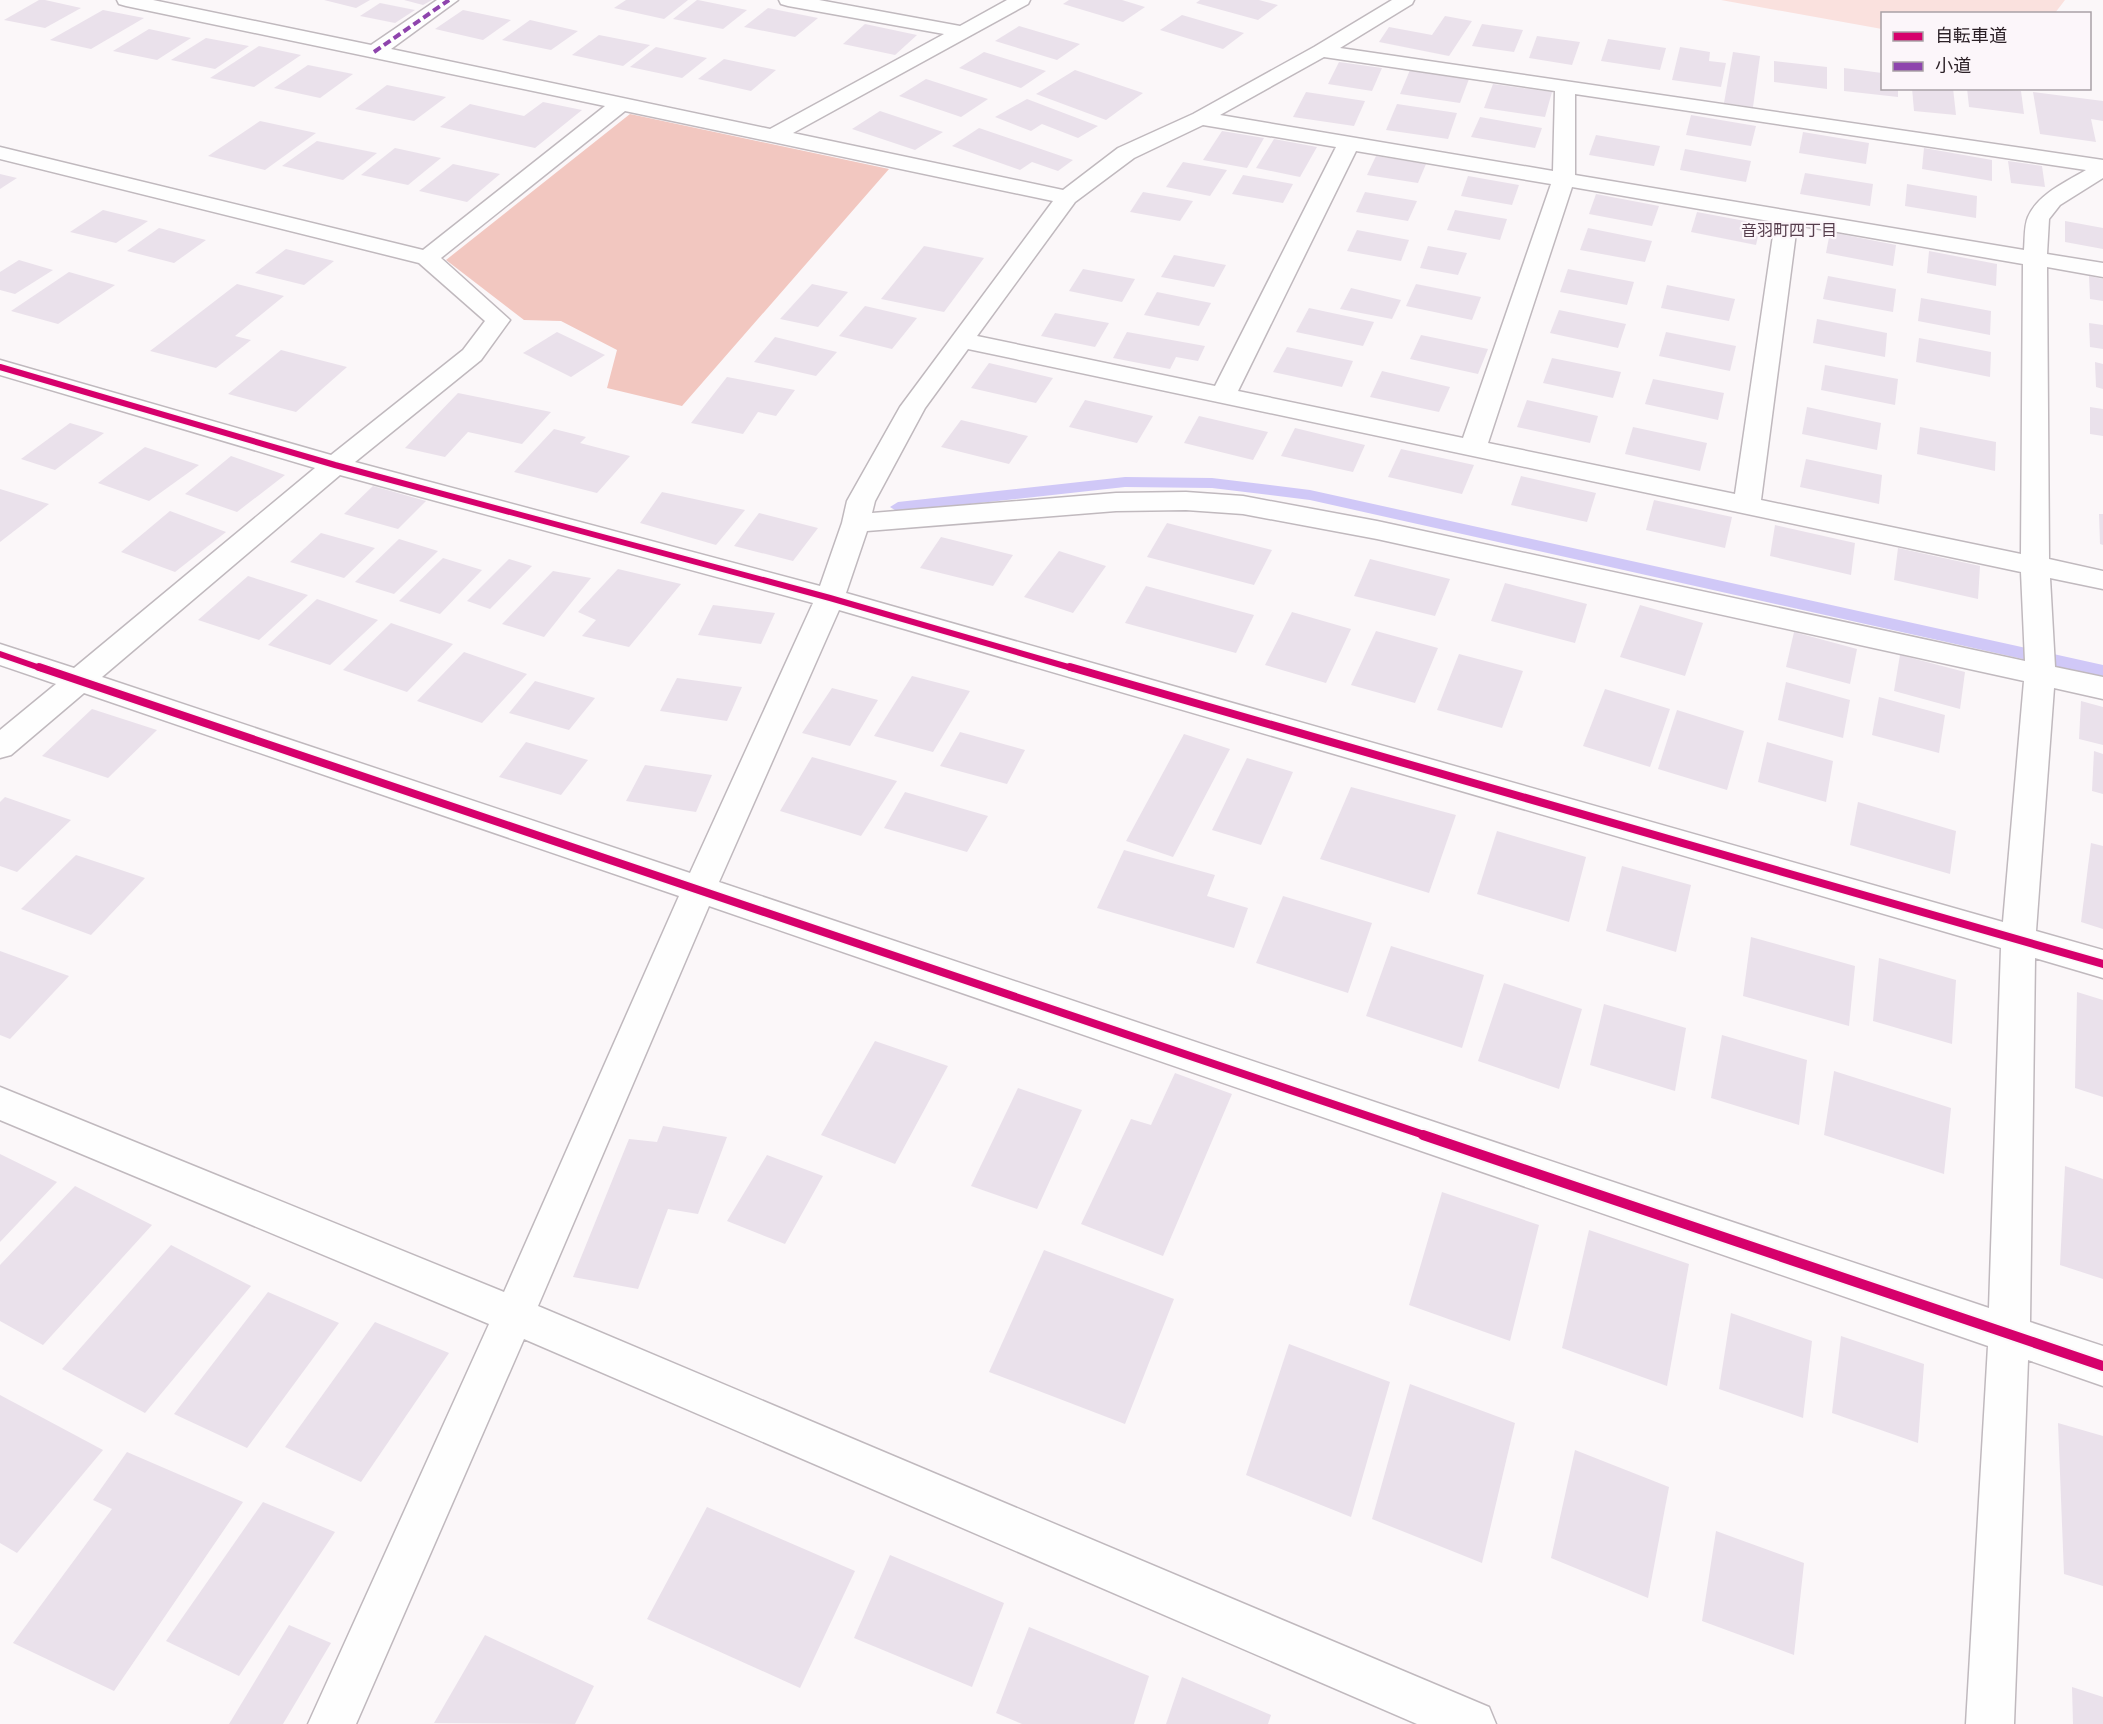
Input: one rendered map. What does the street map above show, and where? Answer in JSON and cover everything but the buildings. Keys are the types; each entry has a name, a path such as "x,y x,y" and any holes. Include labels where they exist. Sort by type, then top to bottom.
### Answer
{"street":[{"path":"126,0 1067,197"},
{"path":"374,52 449,0"},
{"path":"788,0 962,32"},
{"path":"772,136 1021,0"},
{"path":"332,1724 514,1315 699,889 830,598 856,524 861,501 913,408 1067,197 1126,153 1200,118 1321,51 1405,0"},
{"path":"1321,51 1565,87 2099,173"},
{"path":"1473,447 1564,179 1565,87"},
{"path":"427,258 621,104"},
{"path":"1200,118 2103,270"},
{"path":"1223,395 1349,143"},
{"path":"0,153 427,258 498,320 472,355 335,465 0,747"},
{"path":"1990,1724 2008,1334 2018,940 2040,674 2035,566 2035,259 2038,218 2052,200 2099,173"},
{"path":"1746,505 1787,217"},
{"path":"963,340 2103,579"},
{"path":"0,367 335,465 830,598 2103,964"},
{"path":"856,524 1116,502 1186,501 1243,505 1365,527 2103,688"},
{"path":"0,654 2103,1366"},
{"path":"0,1103 514,1315 1472,1724"}],"shaded area":[{"path":"1721,0 2065,0 2056,12 1881,12 1881,29"},
{"path":"630,114 889,169 682,406 607,388 617,350 561,321 524,320 446,260"}],"waterway":[{"path":"898,507 1125,482 1212,483 1310,495 2103,671"}],"marked path":[{"path":"374,52 449,0"}],"cycle path":[{"path":"0,367 335,465 830,598 2103,964"},
{"path":"0,654 2103,1366"}],"district":[{"name":"音羽町四丁目","path":"1789,230"}]}
